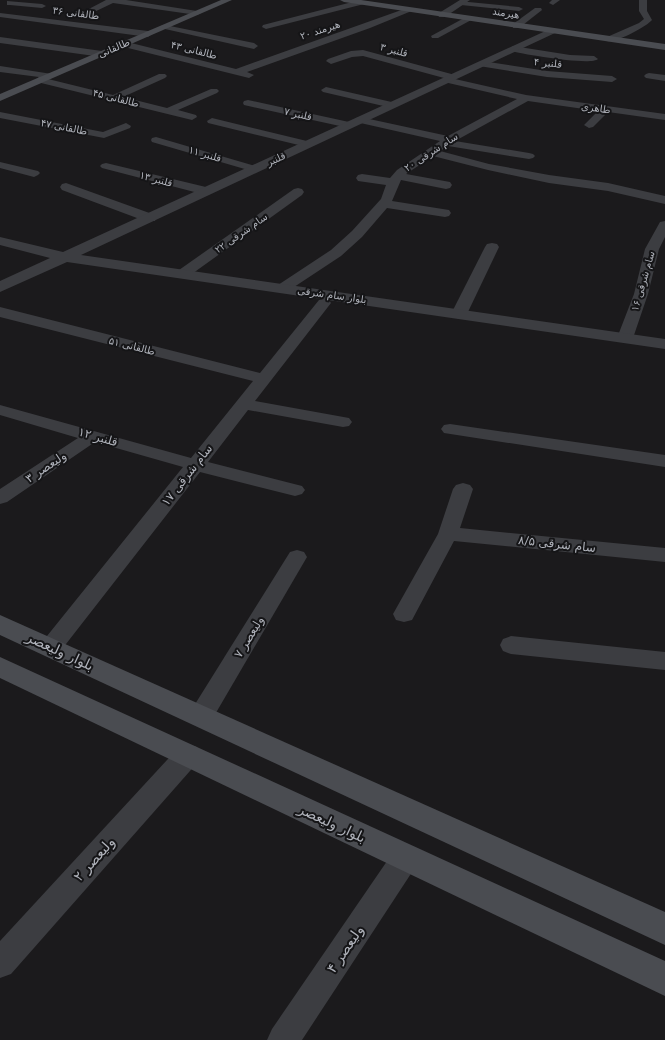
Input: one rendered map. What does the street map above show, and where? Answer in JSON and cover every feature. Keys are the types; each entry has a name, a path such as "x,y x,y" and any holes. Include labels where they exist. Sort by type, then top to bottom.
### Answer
{"main road":[{"name":"طالقانی","path":"1,97 228,0"},
{"name":"هیرمند","path":"344,0 665,47"},
{"name":"بلوار ولیعصر","path":"0,624 665,929"},
{"name":"بلوار ولیعصر","path":"0,666 665,979"}],"street":[{"path":"89,11 111,0 197,13"},
{"path":"610,39 648,20 643,11 643,0"},
{"path":"0,2 42,6"},
{"path":"266,27 361,2"},
{"path":"442,15 463,2 519,9"},
{"name":"هیرمند ۲۰","path":"237,72 297,49 320,43 410,10"},
{"path":"516,26 538,10"},
{"name":"طالقانی ۳۶","path":"0,15 148,34"},
{"path":"435,36 469,19"},
{"path":"165,27 254,46"},
{"name":"قلنبر","path":"0,287 552,31"},
{"path":"0,40 102,54"},
{"name":"طالقانی ۴۳","path":"123,44 259,78"},
{"path":"513,49 570,58 594,59"},
{"name":"قلنبر ۳","path":"331,61 351,54 363,53 449,79 526,98"},
{"path":"434,64 463,72"},
{"name":"قلنبر ۴","path":"482,64 524,72 612,79"},
{"name":"طالقانی ۴۵","path":"0,69 44,78 114,98 192,117"},
{"path":"114,98 162,76"},
{"path":"649,76 665,78"},
{"path":"326,90 392,105"},
{"path":"168,111 214,91"},
{"name":"طاهری","path":"526,98 665,117"},
{"name":"سام شرقی ۲۰","path":"283,288 346,245 387,199 395,179 447,141 526,98"},
{"name":"قلنبر ۷","path":"248,103 348,125"},
{"path":"589,125 606,109"},
{"name":"طالقانی ۴۷","path":"0,115 104,135 126,126"},
{"path":"360,120 474,148 492,149 529,156"},
{"path":"212,121 308,144"},
{"name":"قلنبر ۱۱","path":"156,140 255,169"},
{"path":"430,152 488,167 541,178 608,187 665,200"},
{"path":"0,165 34,173"},
{"name":"قلنبر ۱۳","path":"106,166 206,192"},
{"path":"362,178 395,179 446,185"},
{"path":"66,187 150,218"},
{"name":"سام شرقی ۲۲","path":"184,273 298,192"},
{"path":"387,199 431,201"},
{"path":"387,199 445,213"},
{"name":"سام شرقی ۱۶","path":"625,338 641,294 652,249 665,225"},
{"name":"بلوار سام شرقی","path":"0,241 65,257 184,273 665,344"},
{"path":"460,314 492,247"},
{"name":"بلوار سام شرقی","path":"0,253 48,265 324,303 665,355"},
{"name":"سام شرقی ۱۷","path":"51,647 324,303"},
{"name":"طالقانی ۵۱","path":"0,312 264,379"},
{"path":"244,404 343,422"},
{"name":"قلنبر ۱۲","path":"0,410 295,490"},
{"path":"450,429 665,461"},
{"name":"ولیعصر ۳","path":"0,498 93,436"},
{"path":"404,614 448,534 463,489"},
{"name":"سام شرقی ۸/۵","path":"448,534 665,555"},
{"name":"ولیعصر ۷","path":"201,716 297,557"},
{"path":"511,646 665,662"},
{"name":"ولیعصر ۲","path":"0,963 188,755"},
{"name":"ولیعصر ۴","path":"283,1040 406,857"}]}
